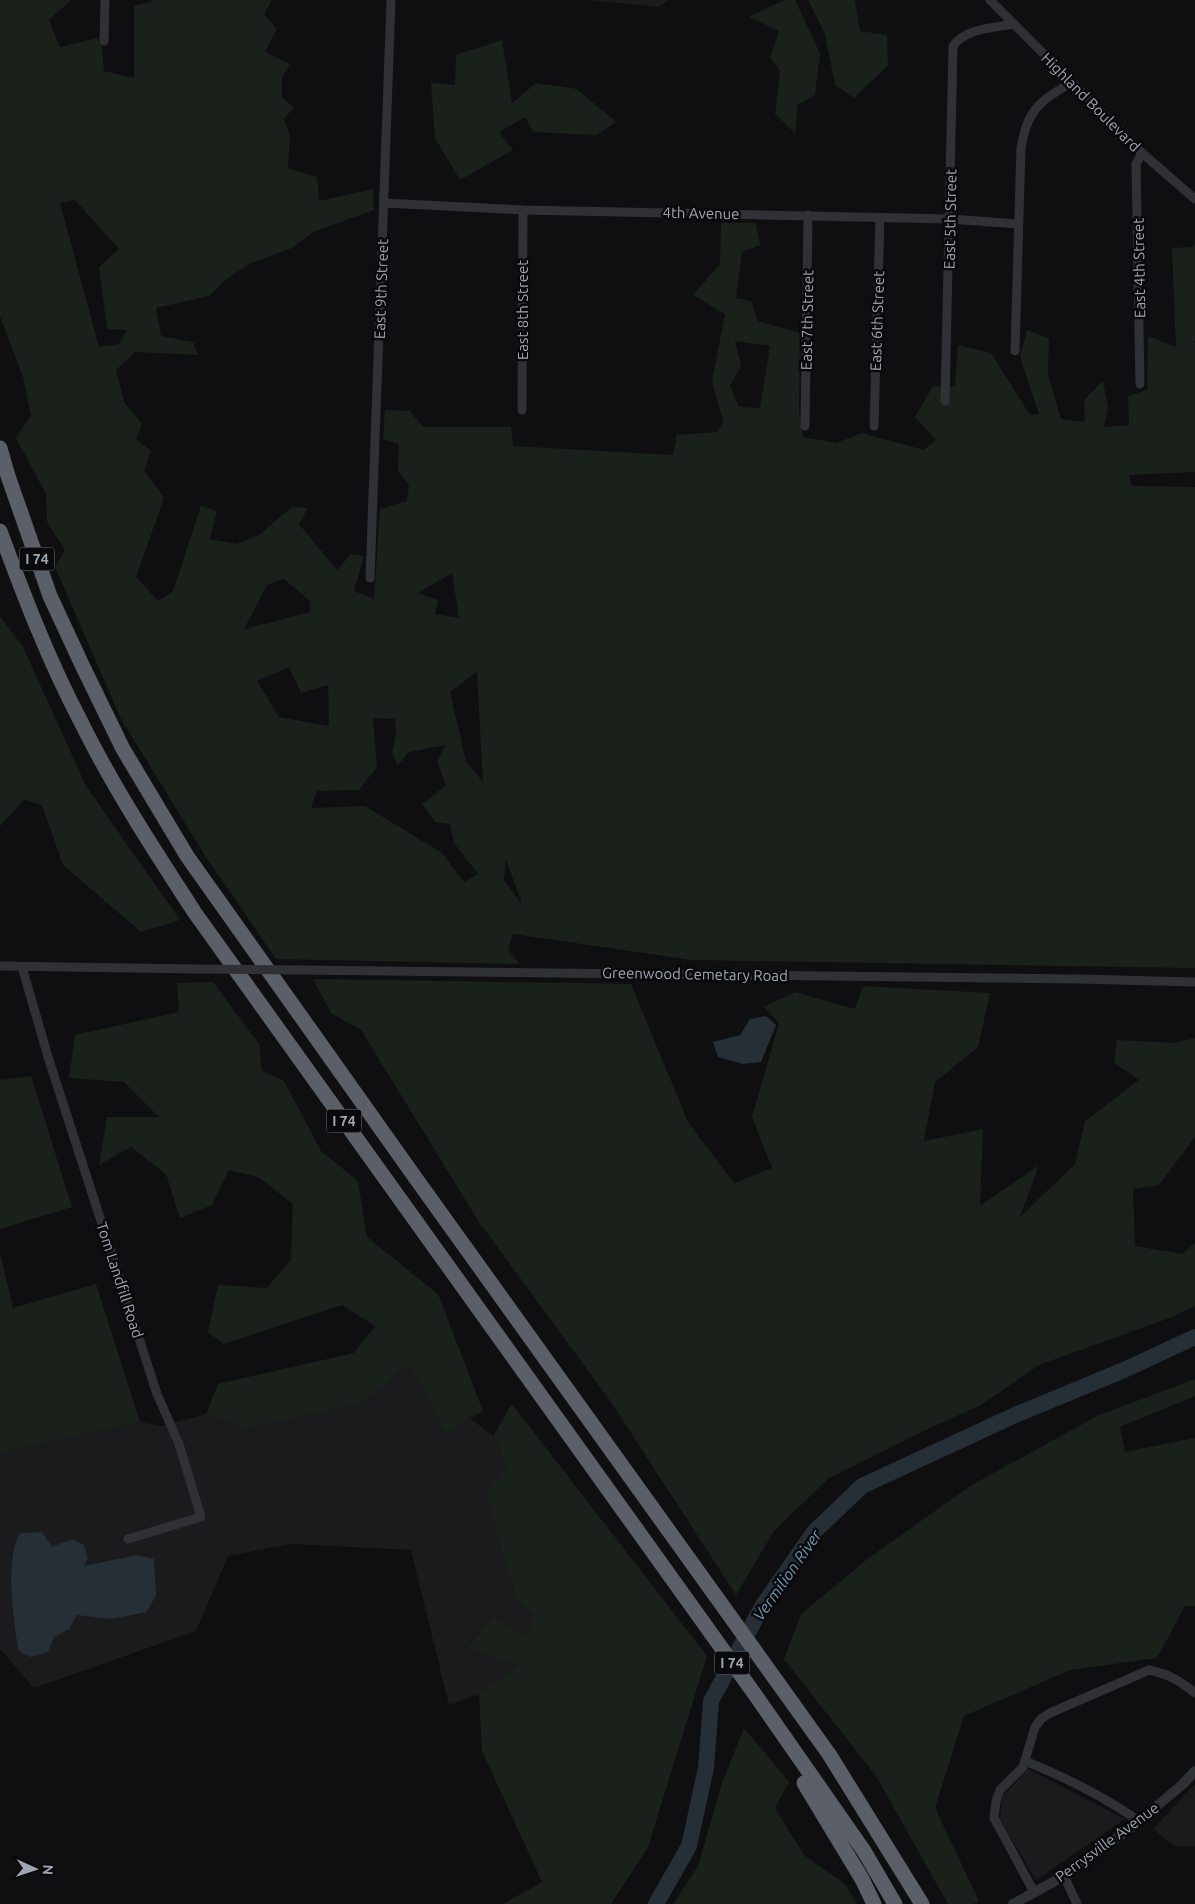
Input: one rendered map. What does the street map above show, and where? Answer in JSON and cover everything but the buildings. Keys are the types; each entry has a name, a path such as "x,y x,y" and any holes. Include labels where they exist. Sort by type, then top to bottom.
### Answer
{"highway":[{"name":"I 74","path":"0,448 50,596 82,667 123,749 187,856 670,1534 830,1754 922,1904"},
{"name":"I 74","path":"0,531 38,632 80,721 134,819 195,913 756,1696 808,1780 864,1851 895,1904"},
{"path":"830,1754 852,1779 899,1846 932,1904"},
{"path":"808,1780 874,1904"}],"street":[{"path":"104,41 105,0"},
{"name":"East 9th Street","path":"370,578 391,0"},
{"name":"Highland Boulevard","path":"990,0 1142,153 1195,199"},
{"name":"East 5th Street","path":"945,401 953,46 958,37 968,33 1014,24"},
{"path":"1015,351 1021,148 1031,113 1055,92 1072,82"},
{"name":"East 4th Street","path":"1140,384 1136,164 1142,153"},
{"name":"4th Avenue","path":"384,203 523,210 950,218 1018,224"},
{"name":"East 8th Street","path":"522,410 523,210"},
{"name":"East 7th Street","path":"805,426 808,215"},
{"name":"East 6th Street","path":"874,426 880,217"},
{"name":"Greenwood Cemetary Road","path":"0,966 1195,982"},
{"name":"Tom Landfill Road","path":"22,967 49,1060 157,1394 179,1444 201,1517 128,1539"},
{"path":"1034,1892 994,1818 996,1801 1000,1790 1023,1767 1035,1727 1050,1713 1149,1670 1175,1678 1195,1693"},
{"path":"1024,1761 1070,1779 1112,1802 1140,1821"},
{"name":"Perrysville Avenue","path":"1013,1904 1064,1876 1140,1821 1183,1784 1195,1771"},
{"path":"1064,1876 1076,1904"}],"shaded area":[{"path":"0,0 71,0 49,20 60,47 97,38 102,47 104,71 134,78 134,6 150,2 151,0 272,0 264,14 277,29 265,52 290,64 282,78 282,98 294,107 284,119 290,136 288,168 317,177 319,201 373,189 374,210 313,232 292,248 251,263 228,278 209,296 156,308 161,336 193,342 198,355 135,352 116,370 124,402 142,424 136,439 151,451 144,470 164,498 136,577 158,601 173,591 201,506 217,511 210,539 236,544 259,535 292,507 308,508 299,524 337,570 351,554 364,556 354,591 374,599 380,509 407,501 409,485 398,471 399,444 383,439 385,410 410,411 423,427 511,427 513,446 673,455 677,435 717,432 723,422 712,381 725,314 693,295 720,264 721,223 756,223 760,245 742,252 736,298 751,301 758,321 800,333 799,411 803,437 836,443 862,433 924,450 936,440 915,417 933,386 955,387 958,345 991,353 1030,415 1039,414 1020,357 1027,330 1049,339 1048,375 1061,419 1085,422 1084,400 1103,381 1108,408 1104,427 1129,425 1128,396 1147,390 1148,336 1176,347 1172,248 1193,247 1195,240 1195,341 1193,341 1195,343 1195,472 1129,475 1132,486 1195,487 1195,968 692,960 513,934 508,949 519,964 276,959 206,857 121,719 55,567 65,550 47,522 46,494 16,438 31,415 23,377 0,316","holes":["75,200 119,249 99,267 107,329 127,330 119,344 99,347 60,203","735,341 770,346 760,408 739,407 730,386 741,366","452,573 459,618 435,614 438,600 418,593","284,579 310,601 310,612 244,629 267,585","289,667 301,693 328,685 329,726 279,717 257,681","477,672 483,782 466,761 450,692","373,718 395,719 396,731 392,753 398,765 409,752 446,745 437,761 446,785 422,804 435,822 450,824 454,843 478,874 464,882 442,853 365,806 311,808 317,791 359,790 377,767","506,860 522,903 504,880"]},
{"path":"588,0 668,0 659,7"},
{"path":"784,0 795,0 820,53 815,95 798,104 795,133 775,114 780,71 770,57 779,31 749,17"},
{"path":"808,0 855,0 860,31 887,35 888,65 854,98 835,85 825,34"},
{"path":"502,40 512,103 536,83 577,89 616,122 597,135 533,132 525,117 499,132 513,150 460,180 435,138 431,83 455,85 456,55"},
{"path":"0,616 23,647 86,786 180,920 141,932 63,865 42,805 24,800 0,826"},
{"path":"313,979 631,984 688,1122 734,1183 772,1168 752,1117 779,1023 764,1007 795,992 855,1009 863,986 990,993 978,1047 935,1082 924,1141 983,1129 980,1206 1039,1165 1020,1217 1075,1164 1085,1121 1139,1080 1114,1063 1117,1040 1173,1043 1195,1038 1195,1137 1159,1185 1133,1189 1135,1246 1182,1254 1195,1243 1195,1306 1172,1317 1039,1365 981,1405 917,1434 829,1478 774,1531 736,1595 611,1402 479,1222 361,1030 331,1013"},
{"path":"213,982 259,1044 262,1071 284,1081 321,1151 358,1181 367,1237 438,1294 483,1411 445,1432 409,1364 364,1402 248,1429 206,1414 218,1384 354,1353 375,1326 342,1305 224,1344 208,1332 218,1285 267,1288 291,1259 293,1204 258,1177 229,1170 212,1205 180,1218 166,1174 131,1147 99,1165 107,1117 159,1117 124,1082 69,1078 75,1035 179,1012 177,983"},
{"path":"766,1016 776,1025 761,1062 743,1064 718,1057 713,1042 740,1035 750,1019"},
{"path":"31,1076 72,1207 0,1229 0,1080"},
{"path":"0,1253 13,1308 96,1284 140,1422 0,1453"},
{"path":"409,1364 445,1432 470,1418 493,1436 507,1467 516,1597 536,1616 526,1635 494,1618 466,1647 517,1666 479,1694 449,1705 411,1550 291,1544 228,1556 196,1631 34,1688 0,1649 0,1453 140,1422 162,1426 206,1414 248,1429 364,1402"},
{"path":"1195,1379 1195,1396 1120,1427 1125,1452 1195,1438 1195,1606 1185,1606 1157,1658 1070,1670 964,1716 935,1808 979,1901 973,1904 948,1904 876,1776 784,1659 801,1614 866,1560 970,1486 1099,1415"},
{"path":"512,1404 707,1656 648,1847 611,1904 503,1904 542,1882 482,1751 479,1694 517,1666 466,1647 494,1618 526,1635 535,1616 516,1597 486,1493 507,1467 493,1436"},
{"path":"42,1532 52,1547 72,1539 84,1545 88,1558 84,1566 137,1555 154,1559 156,1596 146,1612 112,1619 77,1615 69,1629 54,1637 48,1652 30,1657 18,1650 13,1606 12,1559 20,1533"},
{"path":"744,1728 789,1782 775,1808 804,1855 845,1884 857,1904 673,1904 698,1866 722,1783"},
{"path":"1028,1769 1125,1819 1036,1880 1000,1820 1002,1797"},
{"path":"1195,1784 1195,1846 1174,1846 1153,1829"}],"waterway":[{"name":"Vermilion River","path":"656,1904 689,1846 706,1768 711,1701 763,1605 814,1532 862,1486 1015,1415 1124,1370 1195,1337"}]}
